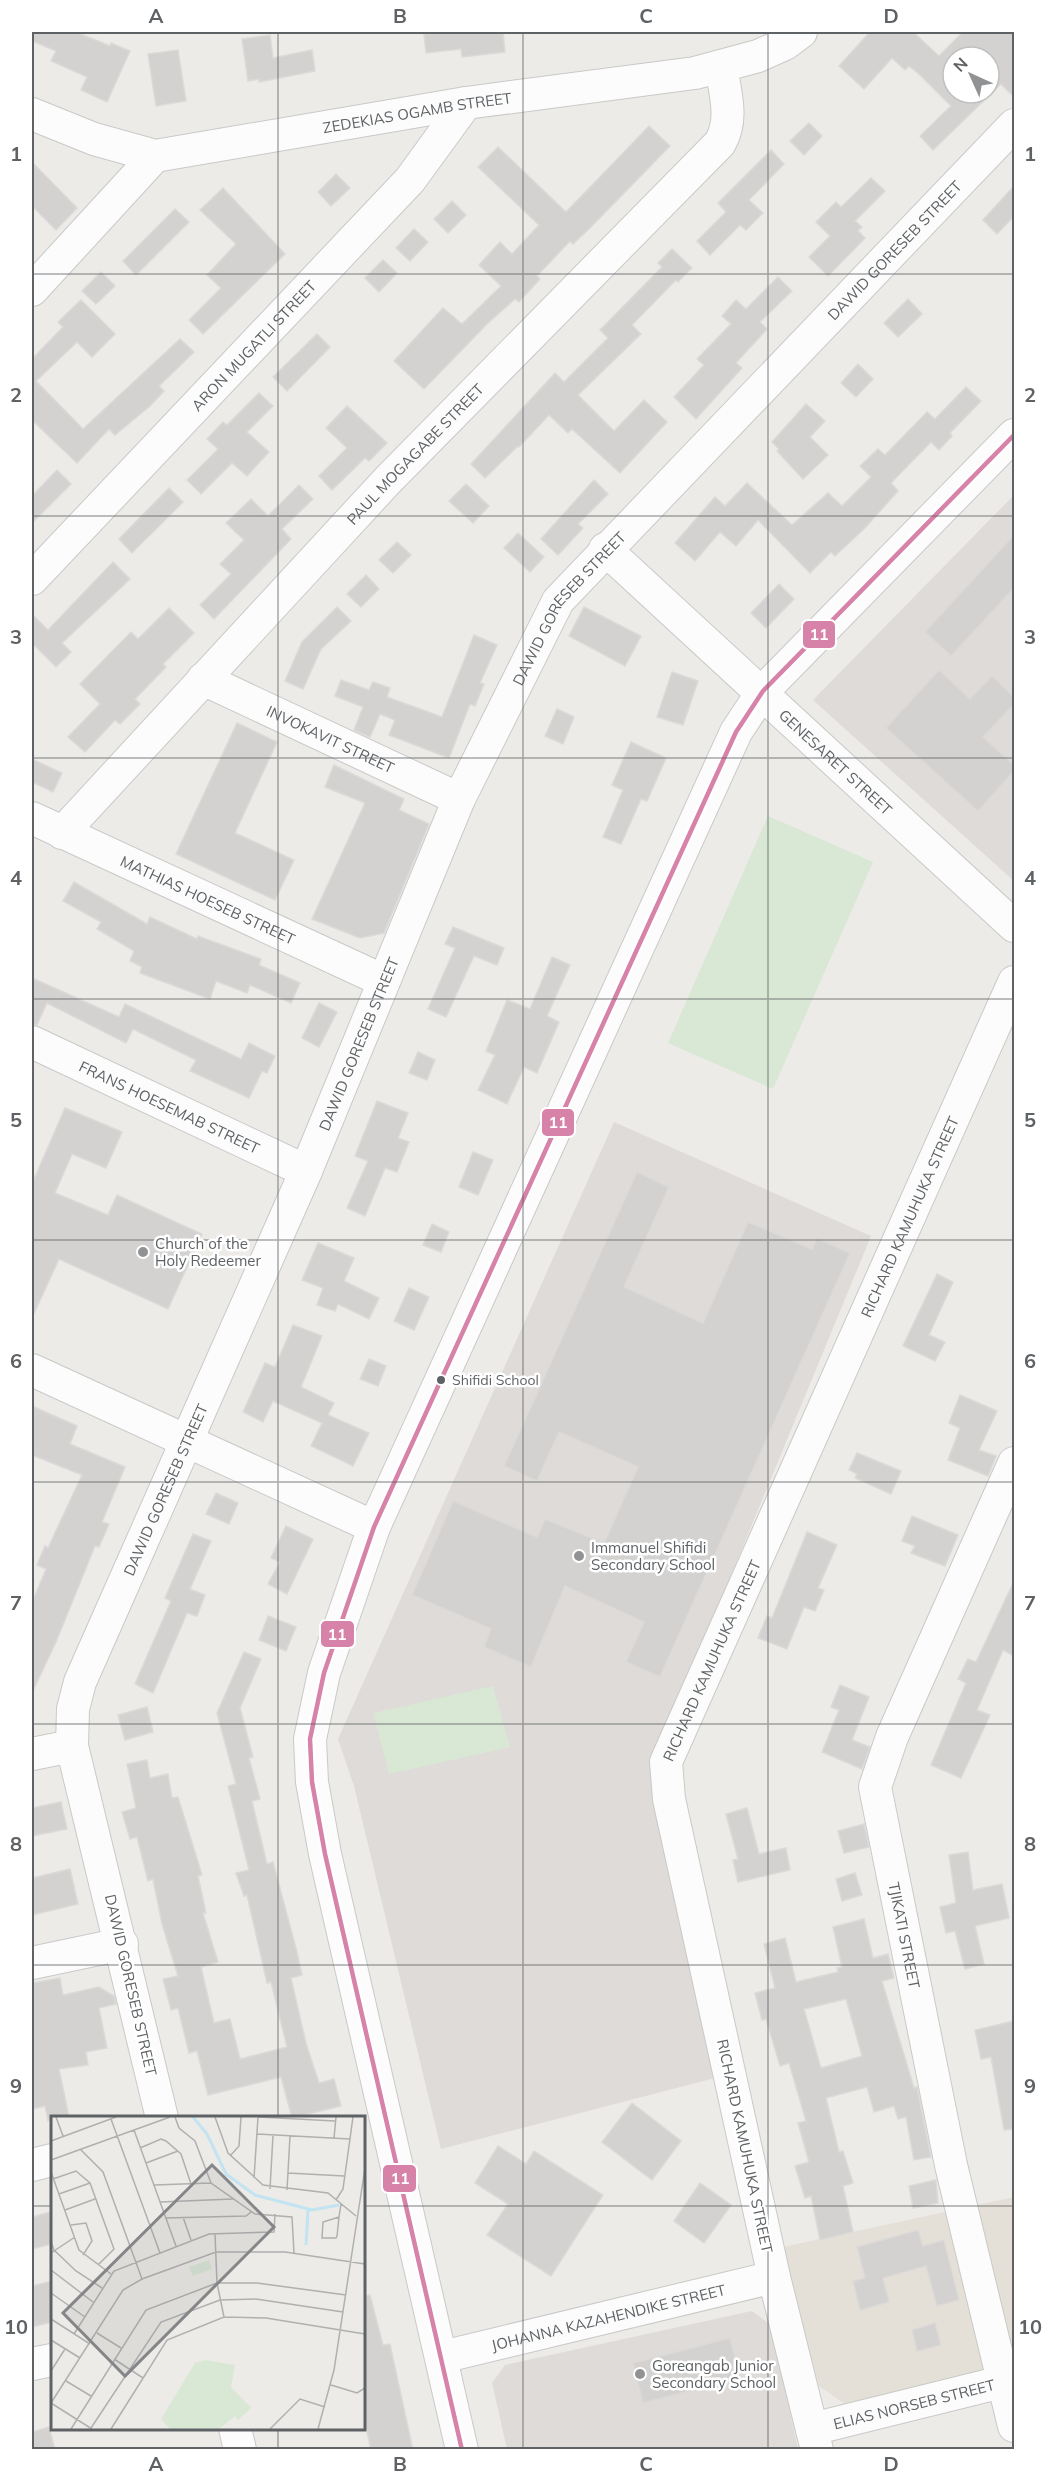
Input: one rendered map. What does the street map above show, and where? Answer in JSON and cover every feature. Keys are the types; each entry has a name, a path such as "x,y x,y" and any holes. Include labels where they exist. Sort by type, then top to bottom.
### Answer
{"street":[{"name":"ZEDEKIAS OGAMB STREET","path":"32,114 94,139 155,156 466,103 695,73 773,50 801,32"},
{"name":"PAUL MOGAGABE STREET","path":"62,832 387,481 720,143 729,128 721,66"},
{"name":"ARON MUGATLI STREET","path":"32,579 410,180 466,103"},
{"name":"DAWID GORESEB STREET","path":"162,2116 122,1944 72,1746 73,1709 80,1682 306,1171 459,799 558,601 605,549 1014,125"},
{"path":"32,290 155,156"},
{"path":"462,2450 325,1854 312,1782 310,1739 315,1707 374,1527 736,732 763,692 1014,435"},
{"name":"GENESARET STREET","path":"605,549 763,692 1014,926"},
{"name":"INVOKAVIT STREET","path":"203,680 459,799"},
{"name":"MATHIAS HOESEB STREET","path":"32,818 384,981"},
{"name":"RICHARD KAMUHUKA STREET","path":"815,2440 774,2277 669,1799 666,1762 1014,982"},
{"name":"FRANS HOESEMAB STREET","path":"32,1042 306,1171"},
{"path":"32,1370 374,1527"},
{"name":"TJIKATI STREET","path":"1014,1463 892,1737 875,1787 949,2153 1009,2380 1014,2426"},
{"path":"32,1754 72,1746"},
{"path":"32,1963 122,1944"},
{"path":"32,2165 51,2160"},
{"name":"JOHANNA KAZAHENDIKE STREET","path":"442,2356 774,2277"},
{"path":"32,2364 51,2360"},
{"name":"ELIAS NORSEB STREET","path":"815,2440 1009,2380"},
{"path":"236,2430 240,2450"}],"shaded area":[{"path":"1014,495 1014,881 813,700"},
{"name":"Immanuel Shifidi Secondary School","path":"614,1122 871,1236 654,1762 715,2078 441,2149 354,1786 338,1739"},
{"path":"1014,2197 1014,2366 849,2407 819,2386 783,2247"},
{"name":"Goreangab Junior Secondary School","path":"752,2311 771,2325 798,2449 507,2449 492,2383 505,2365"}],"green space":[{"path":"768,816 873,862 773,1089 668,1043"},
{"path":"493,1686 510,1747 389,1774 373,1713"}],"building":[{"path":"32,32 76,32 110,46 111,43 130,51 107,102 81,90 87,77 51,61 56,51 32,41"},
{"path":"503,32 505,52 462,57 461,49 426,53 424,34"},
{"path":"870,32 913,32 939,56 941,54 941,96 909,66 905,70 892,58 864,89 839,66"},
{"path":"963,32 1014,32 1014,97 1001,84 1001,45 950,45"},
{"path":"270,35 273,58 312,50 315,71 259,82 259,79 248,81 242,39"},
{"path":"178,50 186,101 156,106 148,54"},
{"path":"979,105 933,150 920,136 951,106"},
{"path":"809,123 822,136 804,155 790,141"},
{"path":"649,126 670,146 590,228 573,244 570,241 537,276 540,279 519,302 515,299 488,323 424,389 394,361 443,308 462,324 501,286 479,265 500,242 512,254 539,225 478,167 498,147 566,212"},
{"path":"771,150 784,164 749,200 763,213 746,230 740,225 710,255 697,241 726,212 718,203"},
{"path":"32,162 77,208 56,230 32,206"},
{"path":"336,174 350,188 331,206 318,192"},
{"path":"871,178 885,191 855,221 862,227 858,231 865,238 828,276 809,257 830,236 816,222 836,202 841,207"},
{"path":"1014,186 1014,216 997,234 983,220"},
{"path":"223,188 285,254 203,334 189,320 221,288 207,275 236,244 200,210"},
{"path":"452,201 466,215 448,233 434,219"},
{"path":"175,209 189,222 136,275 123,261"},
{"path":"414,229 428,242 410,261 396,248"},
{"path":"672,249 692,268 678,282 676,280 632,325 641,334 578,395 614,431 644,400 667,422 620,473 572,429 568,433 549,415 485,478 471,464 555,373 564,382 608,338 600,330 662,267 658,263"},
{"path":"383,260 397,273 379,292 365,278"},
{"path":"101,272 115,286 96,304 82,291"},
{"path":"778,277 792,291 760,322 767,329 736,363 742,368 696,419 674,397 704,365 697,359 731,324 722,316 736,300 746,309"},
{"path":"908,299 922,314 898,337 884,323"},
{"path":"81,300 115,334 92,357 77,342 36,381 83,429 180,339 194,352 159,386 164,391 150,406 115,435 109,429 77,463 34,422 32,425 32,359 63,327 58,322"},
{"path":"317,334 330,347 287,391 273,377"},
{"path":"858,364 873,379 856,397 841,383"},
{"path":"966,387 981,401 950,433 952,436 939,450 931,442 891,483 898,491 865,528 835,556 831,552 810,573 758,520 736,546 720,532 695,561 675,543 715,497 725,506 747,483 792,525 828,493 842,506 871,477 860,466 878,449 885,455 927,412 935,419"},
{"path":"259,393 273,406 247,432 269,452 247,476 232,463 201,494 187,480 218,449 207,439 223,422 227,425"},
{"path":"806,404 825,421 810,437 828,455 803,479 777,451 779,449 772,442"},
{"path":"347,406 387,443 369,461 365,458 332,490 319,476 347,448 326,428"},
{"path":"57,470 71,484 32,523 32,496"},
{"path":"594,480 608,494 578,524 583,528 558,555 541,539"},
{"path":"466,484 489,506 473,523 449,501"},
{"path":"299,485 313,499 282,529 291,539 214,619 200,605 231,574 220,564 244,540 226,523 251,499 268,516"},
{"path":"169,488 183,502 132,553 119,539"},
{"path":"518,533 544,557 530,572 504,548"},
{"path":"1014,535 1014,588 951,656 925,632"},
{"path":"397,542 411,555 393,573 379,560"},
{"path":"113,562 130,579 62,643 71,652 56,667 32,643 32,614 48,630"},
{"path":"366,575 379,589 361,607 347,594"},
{"path":"779,584 794,599 766,628 751,613"},
{"path":"337,607 351,621 321,649 303,689 285,681 302,642"},
{"path":"584,607 641,636 625,666 569,636"},
{"path":"169,608 194,633 163,664 166,667 135,699 140,704 120,724 115,720 85,752 68,737 100,704 80,684 131,632 138,639"},
{"path":"474,635 497,645 480,683 484,684 475,706 470,704 449,758 389,735 395,720 380,714 370,737 354,730 363,707 335,696 341,680 369,690 373,682 390,688 387,697 442,717"},
{"path":"939,670 970,699 992,676 1014,697 1014,704 983,737 1014,765 1014,771 978,811 886,728"},
{"path":"672,672 698,681 683,725 657,717"},
{"path":"557,709 574,717 563,744 545,736"},
{"path":"237,723 277,742 235,833 294,860 275,900 176,854"},
{"path":"631,742 666,758 647,801 641,799 621,844 603,837 623,790 612,785"},
{"path":"32,759 62,773 53,792 32,782"},
{"path":"334,765 404,799 399,810 429,824 384,933 360,938 312,919 365,803 325,787"},
{"path":"74,882 147,924 150,917 197,939 198,936 261,959 259,965 300,983 291,1003 250,985 247,993 216,981 210,999 140,973 142,967 130,961 134,951 97,929 101,922 63,901"},
{"path":"453,927 504,948 497,965 474,956 446,1017 428,1009 455,948 445,944"},
{"path":"552,957 570,965 547,1016 559,1022 537,1073 524,1067 507,1104 478,1090 495,1055 486,1051 507,1000 530,1009"},
{"path":"32,978 119,1017 125,1004 241,1059 249,1043 275,1056 267,1073 262,1071 249,1098 190,1071 196,1060 133,1029 126,1043 47,1003 37,1025 32,1024"},
{"path":"319,1003 337,1012 319,1047 302,1038"},
{"path":"418,1052 435,1060 427,1080 409,1073"},
{"path":"377,1101 408,1113 398,1138 409,1142 397,1172 385,1168 365,1216 347,1208 368,1161 355,1156"},
{"path":"65,1108 122,1132 106,1168 72,1154 55,1193 108,1215 117,1195 202,1234 168,1309 59,1259 32,1318 32,1184"},
{"path":"473,1152 493,1160 478,1195 459,1187"},
{"path":"637,1172 669,1187 624,1287 703,1323 748,1222 812,1249 817,1238 850,1253 660,1677 626,1662 644,1622 565,1586 531,1667 484,1647 491,1629 412,1595 453,1501 537,1537 545,1519 604,1543 638,1467 559,1432 537,1481 504,1466"},
{"path":"432,1224 449,1232 441,1252 423,1245"},
{"path":"318,1243 354,1258 344,1281 379,1298 369,1319 338,1304 335,1311 317,1305 323,1288 302,1280"},
{"path":"937,1274 953,1282 929,1335 945,1342 935,1361 903,1346"},
{"path":"409,1288 429,1297 414,1330 394,1321"},
{"path":"293,1325 322,1336 301,1387 334,1403 328,1415 369,1433 353,1466 311,1446 322,1423 273,1401 263,1422 243,1412 265,1363 275,1367"},
{"path":"369,1359 386,1366 378,1386 360,1379"},
{"path":"960,1395 997,1411 979,1450 996,1456 988,1476 948,1460 960,1428 949,1423"},
{"path":"32,1406 77,1426 70,1444 125,1467 102,1522 109,1524 99,1547 95,1546 56,1642 32,1693 32,1603 46,1569 37,1565 45,1546 48,1548 82,1475 32,1455"},
{"path":"857,1453 901,1471 891,1494 855,1478 857,1474 849,1470"},
{"path":"216,1493 238,1503 229,1524 206,1514"},
{"path":"912,1516 958,1535 945,1566 911,1553 915,1546 902,1541"},
{"path":"286,1526 313,1539 287,1594 268,1584 280,1562 271,1558"},
{"path":"807,1532 837,1545 818,1588 824,1590 815,1611 804,1607 787,1649 758,1638 767,1616 772,1618"},
{"path":"193,1534 211,1541 190,1589 205,1595 197,1616 187,1613 153,1693 135,1684 171,1601 165,1598"},
{"path":"1014,1581 1014,1656 1003,1650 977,1710 990,1715 961,1778 931,1765 966,1683 958,1679 968,1659 976,1662"},
{"path":"268,1616 296,1627 286,1651 259,1640"},
{"path":"244,1652 261,1659 240,1708 253,1757 249,1758 260,1799 252,1801 267,1864 273,1862 297,1952 302,1975 291,1978 306,2043 319,2083 334,2079 341,2106 291,2116 281,2077 208,2095 197,2051 189,2053 178,2008 171,2010 163,1979 178,1976 162,1924 153,1879 148,1881 137,1837 130,1839 122,1812 136,1808 127,1764 147,1760 150,1778 168,1774 172,1798 178,1797 202,1875 198,1876 206,1913 203,1913 218,1962 201,1967 214,2023 230,2019 240,2059 287,2047 271,1982 267,1983 247,1895 244,1896 236,1873 249,1870 228,1786 236,1784 217,1713"},
{"path":"840,1685 869,1697 852,1740 870,1747 862,1769 822,1752 839,1710 831,1707"},
{"path":"147,1707 153,1732 125,1740 118,1715"},
{"path":"61,1802 67,1829 32,1836 32,1808"},
{"path":"747,1808 759,1854 786,1848 790,1870 738,1882 733,1860 738,1859 726,1814"},
{"path":"864,1824 869,1847 844,1853 838,1831"},
{"path":"968,1852 973,1890 1002,1884 1009,1918 975,1926 984,1964 965,1969 955,1931 946,1933 940,1907 956,1903 949,1855"},
{"path":"70,1869 78,1904 32,1915 32,1878"},
{"path":"855,1873 862,1895 842,1901 836,1879"},
{"path":"864,1919 873,1958 888,1954 894,1978 882,1981 914,2088 917,2087 931,2157 914,2160 906,2117 898,2119 894,2106 874,2112 867,2087 826,2098 839,2152 843,2151 853,2183 843,2186 853,2232 820,2240 811,2196 805,2198 795,2166 809,2162 798,2123 806,2121 789,2063 780,2066 766,2019 762,2020 755,1993 775,1988 764,1944 785,1938 796,1982 838,1972 837,1968 842,1967 833,1927","holes":["846,1999 862,2056 821,2068 804,2009"]},
{"path":"60,1978 63,1995 99,1987 114,1996 116,2004 99,2008 107,2048 86,2052 88,2065 59,2069 69,2116 51,2116 48,2121 45,2106 32,2109 32,1983"},
{"path":"1014,2021 1014,2129 1004,2130 991,2057 981,2059 975,2030"},
{"path":"632,2103 681,2141 652,2180 602,2142"},
{"path":"498,2146 526,2164 534,2151 603,2195 551,2276 487,2235 508,2204 475,2183"},
{"path":"936,2180 938,2203 913,2208 909,2186"},
{"path":"700,2183 731,2205 704,2243 674,2221"},
{"path":"50,2212 51,2244 32,2249 32,2217"},
{"path":"918,2230 923,2246 944,2240 959,2300 937,2306 926,2266 883,2278 889,2302 860,2310 853,2281 865,2278 857,2247"},
{"path":"51,2281 51,2322 32,2327 32,2286"},
{"path":"370,2295 383,2345 390,2344 413,2450 371,2450 364,2418 364,2296"},
{"path":"935,2323 941,2345 917,2351 912,2330"},
{"path":"730,2338 740,2378 643,2403 633,2363"},
{"path":"49,2427 55,2450 32,2450 32,2432"}],"transit line":[{"name":"11","path":"462,2450 325,1854 312,1782 310,1739 324,1673 374,1527 736,732 763,691 1014,435"}],"place":[{"name":"Church of the Holy Redeemer","path":"143,1252"},
{"name":"Shifidi School","path":"441,1380"},
{"name":"Immanuel Shifidi Secondary School","path":"579,1556"},
{"name":"Goreangab Junior Secondary School","path":"640,2374"}]}
